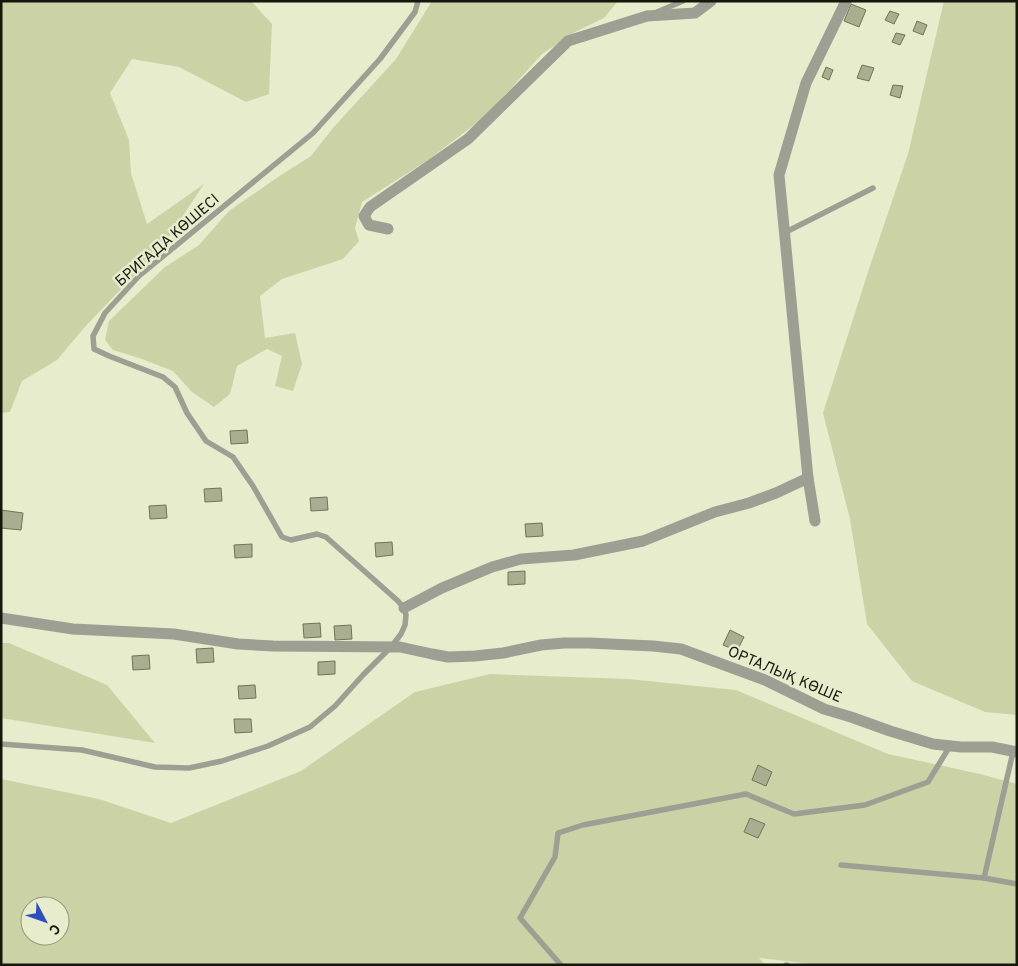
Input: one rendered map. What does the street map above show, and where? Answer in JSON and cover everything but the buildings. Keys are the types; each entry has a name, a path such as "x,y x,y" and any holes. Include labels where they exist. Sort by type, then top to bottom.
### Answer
{"street":[{"path":"388,229 368,225 364,216 370,207 468,139 568,41 647,16 695,13 711,1"},
{"path":"815,522 808,478 779,175 806,83 846,1"},
{"path":"404,608 442,588 492,567 521,560 574,555 643,540 715,512 749,503 776,493 808,478"},
{"name":"ОРТАЛЫҚ КӨШЕ","path":"1,618 73,628 174,634 238,644 405,647 448,657 494,654 564,643 653,646 681,649 765,680 824,709 933,744 992,747 1015,752"}],"lane":[{"name":"БРИГАДА КӨШЕСІ","path":"404,608 326,537 317,534 291,540 282,537 253,486 233,457 206,441 186,413 175,387 163,377 94,349 93,336 105,313 139,276 313,133 380,59 415,12 418,1"},
{"path":"647,16 683,1"},
{"path":"784,233 873,188"},
{"path":"1,744 82,750 155,768 189,768 222,761 268,746 310,727 335,706 401,634 405,624 406,615 404,608"},
{"path":"561,965 520,918 555,857 558,833 583,825 746,794 794,814 865,805 928,782 950,746"},
{"path":"984,878 1015,752"},
{"path":"841,865 984,878 1017,884"}],"green space":[{"path":"1,1 251,1 272,24 269,94 246,102 179,67 132,59 110,93 129,140 131,173 147,224 204,184 164,244 84,328 57,360 22,381 10,412 1,413"},
{"path":"432,1 618,1 604,18 575,32 542,54 486,116 428,160 362,202 355,228 359,241 343,259 282,279 260,296 265,338 295,333 302,364 293,391 275,386 282,356 267,349 237,366 230,394 214,407 192,392 173,371 113,350 105,340 109,321 165,267 199,245 229,211 311,156 333,128 396,59"},
{"path":"944,1 1017,1 1017,715 985,712 912,681 867,624 850,519 823,413 908,154"},
{"path":"1,643 9,643 107,685 155,743 1,718"},
{"path":"490,674 628,679 736,690 888,754 1017,784 1017,965 820,965 759,958 765,965 1,965 1,779 99,799 171,823 301,771 415,692"}]}
